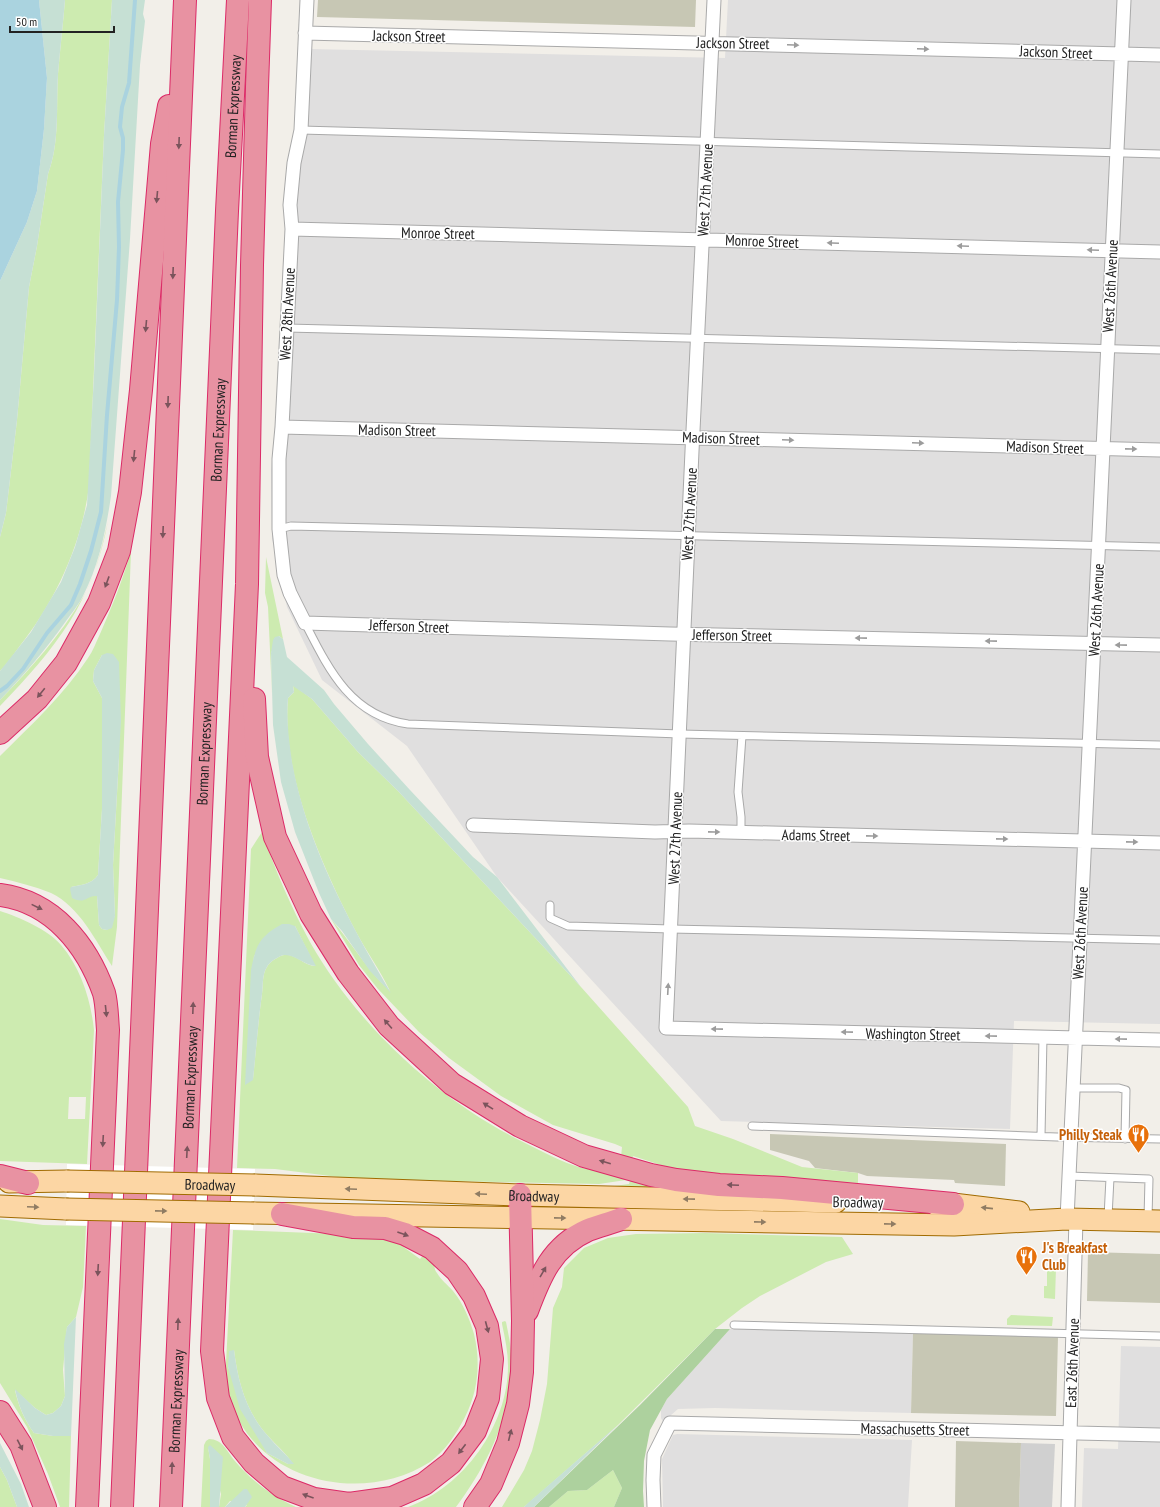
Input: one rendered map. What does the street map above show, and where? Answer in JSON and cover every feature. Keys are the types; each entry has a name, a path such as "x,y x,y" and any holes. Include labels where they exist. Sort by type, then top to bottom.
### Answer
{"highway":[{"name":"Borman Expressway","path":"171,1507 227,212 238,0"},
{"path":"260,0 256,94 247,584 212,1351 218,1398 233,1437 254,1463 282,1487 314,1499 349,1504 392,1498 424,1484 451,1463 475,1431 488,1398 492,1359 487,1326 474,1296 458,1271 432,1248 405,1234 384,1228 354,1226 282,1214"},
{"path":"0,733 37,699 66,663 99,604 118,551 130,492 140,398 162,144 184,10"},
{"path":"122,1507 184,10"},
{"path":"247,584 257,757 275,837 311,914 348,973 389,1026 452,1084 520,1126 584,1156 651,1175 676,1180 719,1185 782,1188 953,1204"},
{"path":"0,895 39,907 69,930 90,961 104,995 108,1030 87,1507"},
{"path":"0,1176 28,1183"},
{"path":"475,1507 491,1484 508,1443 519,1398 522,1372 523,1321 520,1196"},
{"path":"523,1321 540,1279 553,1256 570,1240 588,1230 621,1219"},
{"path":"0,1412 21,1445 45,1507"}],"main road":[{"name":"Broadway","path":"0,1182 28,1183 67,1181 255,1185 520,1196 953,1204 1072,1219"},
{"name":"Broadway","path":"0,1206 282,1214 954,1225 1072,1219 1154,1221"}],"street":[{"name":"West 28th Avenue","path":"305,624 290,593 284,575 279,529 279,459 292,230 290,205 294,163 301,130 307,0"},
{"name":"West 27th Avenue","path":"666,1028 714,0"},
{"name":"West 26th Avenue","path":"1072,1219 1069,1176 1124,0"},
{"name":"Jackson Street","path":"305,33 1160,55"},
{"name":"Monroe Street","path":"292,230 703,239 1160,252"},
{"name":"Madison Street","path":"282,427 1160,450"},
{"name":"Jefferson Street","path":"305,624 1160,646"},
{"name":"Adams Street","path":"473,825 655,832 675,831 1160,843"},
{"name":"Washington Street","path":"666,1028 1160,1040"},
{"name":"East 26th Avenue","path":"1068,1507 1073,1334 1072,1219"},
{"name":"Massachusetts Street","path":"654,1507 654,1454 670,1423 1160,1435"}],"lane":[{"path":"301,130 1160,154"},
{"path":"287,328 1160,350"},
{"path":"279,529 291,526 1160,547"},
{"path":"305,624 321,654 341,685 351,696 372,713 395,722 408,724 742,736 1160,745"},
{"path":"740,833 741,817 738,792 742,736"},
{"path":"550,905 550,918 568,926 1160,940"},
{"path":"1041,1136 1043,1037"},
{"path":"1073,1088 1119,1088 1126,1090 1125,1138"},
{"path":"752,1126 1160,1139"},
{"path":"1069,1176 1149,1179 1154,1221"},
{"path":"1108,1220 1110,1178"},
{"path":"734,1326 1160,1336"}],"shaded area":[{"path":"39,0 65,0 58,74 57,124 52,162 48,174 29,287 17,420 6,513 0,537 0,281 27,222 37,191 44,129 47,78"},
{"path":"112,0 145,0 143,14 145,21 140,65 130,239 109,509 98,560 89,584 81,599 43,652 0,700 0,671 31,632 61,582 75,547 87,505 104,135"},
{"path":"318,0 696,0 695,27 317,17"},
{"path":"728,0 1160,0 1160,1024 1014,1021 1010,1129 721,1121 497,877 407,746 322,680 287,607 272,539 271,470 309,49 725,58"},
{"path":"279,636 283,639 287,657 324,690 368,744 410,790 473,857 497,877 581,987 398,791 358,752 312,699 293,686 294,692 288,698 287,714 289,738 292,762 308,823 331,882 345,911 391,993 370,971 342,931 331,919 295,832 281,782 273,725 271,653 273,640 275,637"},
{"path":"107,653 113,654 119,662 121,721 113,865 115,916 112,928 107,930 102,929 99,925 97,896 77,900 72,898 70,889 71,887 82,885 93,880 98,875 102,809 102,698 93,681 94,670 102,655"},
{"path":"282,924 295,926 316,966 308,964 292,956 284,955 270,963 265,970 253,1080 245,1085 251,970 253,961 257,948 263,938"},
{"path":"770,1134 1006,1144 1005,1186 955,1183 954,1180 867,1176 858,1173 815,1168 809,1161 770,1150"},
{"path":"1088,1252 1160,1254 1160,1303 1087,1301"},
{"path":"76,1317 71,1436 53,1436 34,1433 22,1412 15,1389 35,1408 46,1415 53,1413 61,1406 65,1396 64,1344 67,1327"},
{"path":"730,1329 913,1333 911,1413 715,1408 678,1409 663,1422 661,1418 661,1410 667,1399"},
{"path":"913,1333 1058,1337 1056,1416 911,1413"},
{"path":"1121,1346 1160,1347 1160,1507 1082,1507 1084,1448 1118,1449"},
{"path":"234,1350 244,1396 254,1417 271,1440 294,1464 288,1464 267,1453 240,1409 228,1367 229,1351"},
{"path":"618,1425 534,1507 524,1507 528,1503"},
{"path":"673,1435 912,1440 908,1507 663,1507 662,1459"},
{"path":"956,1441 1021,1443 1019,1507 955,1507"},
{"path":"0,1443 21,1484 29,1507 17,1507 7,1480 0,1467"},
{"path":"1021,1443 1055,1444 1052,1507 1019,1507"},
{"path":"210,1445 223,1457 219,1507 210,1507 210,1459 208,1447"},
{"path":"244,1489 247,1489 252,1497 245,1507 225,1507"}],"green space":[{"path":"65,0 112,0 104,135 89,486 80,529 73,551 55,592 32,630 0,671 0,537 6,513 17,420 29,287 48,174 52,162 56,137 58,74"},
{"path":"131,551 117,927 112,966 79,915 61,899 38,888 0,878 0,756 58,697 79,672 90,655 113,603","holes":["102,655 119,758 113,865 115,916 107,930 102,929 99,925 97,896 93,896 71,887 89,882 98,875 102,809 102,698 93,681 94,670"]},
{"path":"266,557 283,639 279,636 271,653 272,694 268,607 265,593"},
{"path":"85,593 69,622 55,643 20,685 0,706 0,700 34,664 55,638"},
{"path":"293,685 312,699 358,752 398,791 581,987 688,1107 695,1126 733,1139 802,1167 858,1173 858,1183 802,1181 694,1172 670,1168 633,1156 631,1163 621,1157 622,1147 553,1125 501,1096 449,1058 419,1032 378,989 359,965 331,919 366,965 390,991 359,938 342,904 329,877 306,818 297,787 287,727 288,698 294,692"},
{"path":"262,832 272,860 296,915 329,973 375,1030 402,1057 459,1104 490,1124 566,1163 582,1168 627,1176 626,1180 599,1184 354,1179 275,1169 237,1168 251,849","holes":["295,926 315,966 307,964 292,956 284,955 272,961 265,970 253,1079 251,988 254,956"]},
{"path":"0,911 24,920 41,929 56,939 61,945 74,964 84,985 88,996 94,1030 87,1164 0,1161","holes":["69,1097 86,1097 85,1119 68,1119"]},
{"path":"631,1177 690,1189 600,1188 629,1184"},
{"path":"0,1219 43,1225 86,1226 83,1287 76,1317 67,1327 63,1370 65,1396 61,1406 53,1413 46,1415 35,1408 15,1390 22,1413 34,1433 53,1436 71,1436 69,1507 60,1507 48,1474 27,1427 0,1383"},
{"path":"233,1230 365,1235 398,1243 420,1259 425,1253 433,1262 436,1272 440,1278 457,1296 466,1312 474,1334 478,1366 473,1397 465,1417 441,1453 430,1462 402,1476 372,1482 341,1483 311,1477 283,1465 268,1453 288,1464 293,1464 260,1427 254,1417 244,1396 234,1350 228,1367 267,1453 259,1447 240,1423 228,1393 226,1382"},
{"path":"705,1233 842,1237 853,1254 826,1262 760,1296 742,1308 715,1329 618,1425 524,1507 502,1507 524,1470 532,1451 547,1384 553,1308 562,1287 564,1268 584,1248 608,1238 636,1234"},
{"path":"1047,1268 1056,1268 1055,1299 1044,1298 1044,1286 1047,1286"},
{"path":"1011,1315 1053,1317 1052,1326 1007,1325 1007,1319"},
{"path":"505,1321 511,1351 509,1396 504,1416 489,1455 479,1473 456,1507 408,1507 428,1498 447,1485 464,1469 479,1451 491,1431 500,1410 506,1388 508,1361 502,1324 502,1322"},
{"path":"715,1329 730,1329 667,1399 650,1430 644,1461 644,1507 614,1507 622,1488 613,1470 587,1490 568,1491 549,1507 534,1507 640,1405"},
{"path":"209,1439 221,1443 234,1460 254,1481 278,1498 296,1507 245,1507 247,1505 230,1501 225,1507 219,1507 221,1494 208,1447 210,1459 210,1507 201,1507 204,1445"},
{"path":"0,1467 7,1480 17,1507 0,1507"},
{"path":"613,1470 622,1488 614,1507 549,1507 568,1491 587,1490"}],"water":[{"path":"0,0 39,0 47,78 44,129 37,191 27,222 0,281"}],"pier":[{"path":"67,1164 255,1169 253,1230 66,1225"}],"waterway":[{"path":"0,691 7,686 23,669 47,633 71,605 91,551 101,512 107,415 117,300 119,247 118,202 123,150 123,138 120,127 122,107 129,83 135,0"}],"place":[{"name":"Philly Steak","path":"1138,1154"},
{"name":"J's Breakfast Club","path":"1026,1276"}]}
